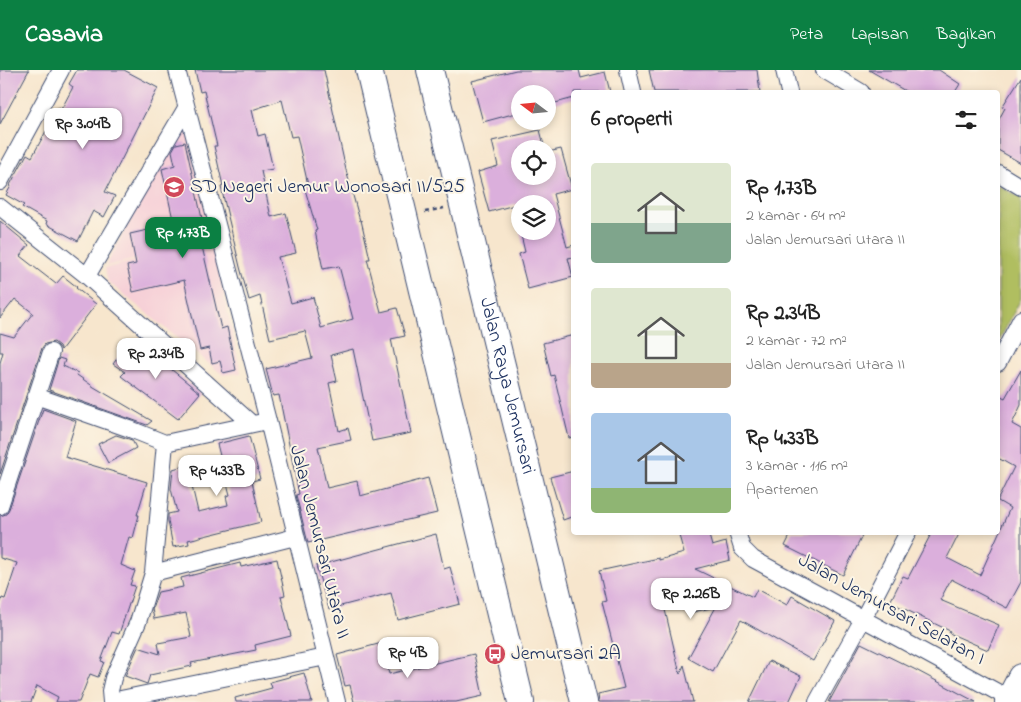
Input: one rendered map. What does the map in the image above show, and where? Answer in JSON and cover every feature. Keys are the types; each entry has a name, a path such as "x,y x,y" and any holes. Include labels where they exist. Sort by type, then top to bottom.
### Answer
{"main road":[{"path":"370,70 521,702"},
{"name":"Jalan Raya Jemursari","path":"430,70 584,702"}],"street":[{"path":"0,182 61,70"},
{"name":"Jalan Jemursari Utara II","path":"177,70 260,422 295,537 337,702"},
{"path":"628,70 633,90"},
{"path":"784,70 789,90"},
{"path":"824,70 858,90"},
{"path":"87,276 186,108"},
{"path":"1000,174 1021,187"},
{"path":"0,207 87,276 260,422"},
{"path":"1000,359 1021,319"},
{"path":"0,506 51,352"},
{"path":"36,396 165,443 260,422"},
{"path":"165,443 153,573 138,622 113,678 110,691 111,701 326,657"},
{"name":"Jalan Jemursari Selatan I","path":"738,535 742,548 753,558 863,619 1013,693"},
{"path":"817,702 906,535"},
{"path":"153,573 295,537"}],"path":[{"path":"424,213 448,207"}],"shaded area":[{"name":"SD Negeri Jemur Wonosari II/525","path":"187,129 213,242 106,266 176,132"},
{"path":"213,243 241,373 223,375 108,282 105,268"}],"green space":[{"path":"1000,186 1021,198 1021,299 1000,339"}],"building":[{"path":"0,70 29,70 0,124"},
{"path":"77,70 124,70 158,88 105,192 115,196 104,217 93,211 78,241 46,224 47,221 22,207 24,205 6,195 27,154 32,157 59,107 62,108 73,87 69,84"},
{"path":"195,70 324,70 346,170 361,220 370,259 367,259 381,312 397,308 405,336 391,339 411,433 372,441 353,349 331,355 337,381 329,383 339,431 348,428 351,440 318,447 327,488 357,481 360,496 428,478 437,513 308,543 296,495 299,494 279,395 273,396 266,369 312,358 305,331 270,339 260,296 249,300 221,187 223,186 214,146 217,146 204,91 200,92","holes":["282,100 291,137 297,136 308,185 304,186 317,230 315,231 323,269 339,266 353,319 321,328 313,297 291,303 278,257 296,253 286,213 271,217 261,171 273,169 265,134 258,136 252,110"]},
{"path":"516,70 579,70 581,78 605,72 610,90 571,90 571,99 556,103 556,85 511,85 511,114 483,122 472,81"},
{"path":"649,70 757,70 760,90 654,90"},
{"path":"869,70 939,70 960,84 956,90 904,90"},
{"path":"1021,77 1021,163 1000,151 1000,117 1005,108 1002,107"},
{"path":"540,130 543,140 511,140 511,185 556,185 556,150 561,149 571,189 553,195 511,195 511,206 489,212 478,172 498,166 492,141"},
{"path":"185,142 203,223 205,241 201,242 221,329 227,327 236,370 223,373 220,361 212,363 209,348 200,350 184,280 133,292 127,266 136,264 130,234 174,224 162,169 175,165 172,151 176,144"},
{"path":"556,205 567,247 571,246 571,258 568,258 571,278 528,289 519,254 525,252 522,240 556,240"},
{"path":"0,221 29,245 20,256 56,284 63,276 96,304 61,350 54,342 45,344 42,348 0,474 0,363 3,352 0,352 0,333 14,337 33,313 15,299 0,318"},
{"path":"571,336 571,438 569,438 554,375 551,376 543,343"},
{"path":"131,340 200,393 178,419 121,376 125,372 113,364"},
{"path":"59,358 65,360 63,366 78,373 77,375 94,387 152,421 147,425 49,390"},
{"path":"1021,370 1021,405 1012,424 1021,429 1021,582 1007,608 951,579 940,600 999,625 988,650 949,633 950,631 890,602 903,576 908,578 930,535 958,535 947,558 980,575 998,535 1000,535 1000,530 1010,508 1000,502 1000,495 1014,467 1000,459 1000,398 1001,396 1005,398"},
{"path":"43,409 76,421 65,457 147,482 137,515 139,515 133,538 129,537 121,565 135,571 130,585 135,586 119,634 112,632 101,661 104,662 98,677 90,674 79,702 56,702 58,697 37,686 31,702 0,702 0,605 2,598 5,599 17,563 0,558 0,516 6,514 9,509"},
{"path":"116,435 132,440 136,448 108,463 98,444"},
{"path":"249,436 260,479 252,481 261,522 188,540 189,544 173,547 168,514 177,512 171,489 173,469 187,465 198,512 228,505 226,496 230,495 217,444"},
{"path":"571,472 571,517 563,520 550,477"},
{"path":"436,534 444,569 450,567 460,604 398,620 391,593 329,609 316,566"},
{"path":"679,535 709,535 712,546 726,542 730,560 695,569 753,597 757,589 787,605 792,596 835,621 813,661 741,620 713,672 688,658 716,607 693,612 688,590 662,597 680,674 684,665 693,702 599,702 598,694 624,688 602,602 606,601 599,571 659,558 659,560 684,553"},
{"path":"790,535 863,535 843,575 785,546"},
{"path":"277,559 285,595 281,596 291,636 255,645 256,650 191,663 192,666 150,675 147,684 125,676 138,647 160,654 158,643 191,637 186,613 154,619 152,609 158,592 183,587 181,578 240,563 241,567"},
{"path":"382,643 389,674 474,654 483,696 456,702 354,702 350,685 345,686 337,655"},
{"path":"861,643 914,669 976,702 829,702"},
{"path":"769,661 801,676 789,702 749,702"},
{"path":"304,673 312,702 236,702 235,698 272,688 270,682"}],"place":[{"name":"SD Negeri Jemur Wonosari II/525","path":"174,187"},
{"name":"Jemursari 2A","path":"495,654"}]}
